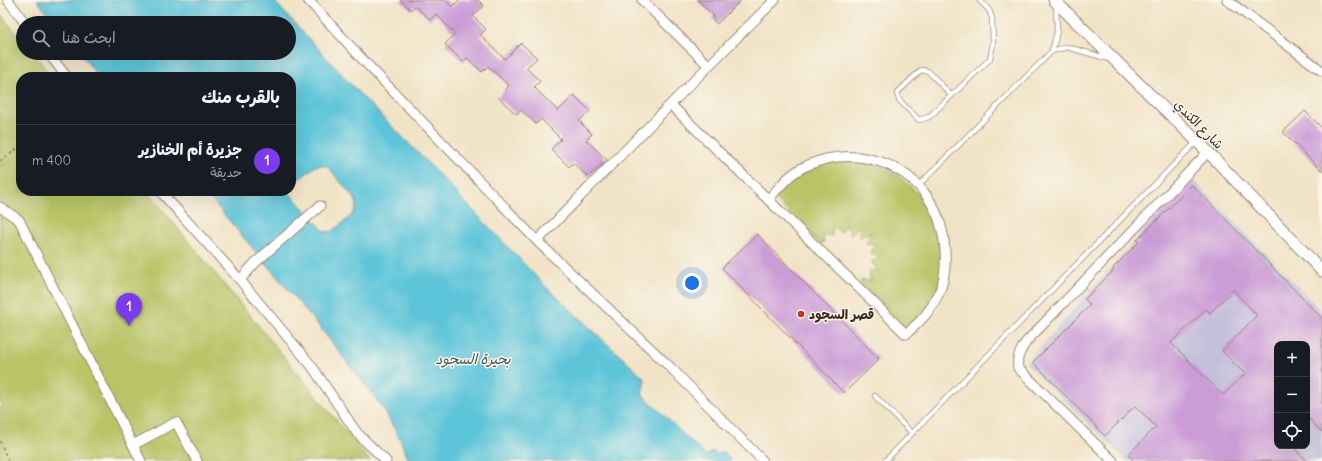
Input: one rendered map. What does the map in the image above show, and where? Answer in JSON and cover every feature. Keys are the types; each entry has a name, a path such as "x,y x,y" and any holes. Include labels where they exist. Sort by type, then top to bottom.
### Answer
{"street":[{"path":"8,0 20,16"},
{"path":"308,0 370,67 537,241 671,368 763,461"},
{"path":"642,0 708,66"},
{"path":"537,241 708,66 775,0"},
{"path":"1226,0 1322,71"},
{"name":"شارع الكندي","path":"1055,1 1208,152 1322,271"},
{"path":"54,60 63,72"},
{"path":"671,105 768,200 906,334 924,318 939,294 946,267 945,240 937,213 925,194 909,177 893,166 875,159 848,156 829,158 806,166 785,180 768,200"},
{"path":"1113,461 1018,368 1018,356 1026,342 1208,152"},
{"path":"164,196 240,280 311,365 357,433 386,461"},
{"path":"240,280 255,263 320,206"},
{"path":"0,207 19,220 141,461"},
{"path":"134,445 176,422 197,461"}],"lane":[{"path":"951,95 928,71 921,70 897,93 899,100 919,120 929,116 990,59 993,44 992,18 989,10 979,0"},
{"path":"918,186 1052,51 1057,32 1055,1"},
{"path":"1052,51 1067,47 1115,61"},
{"path":"885,461 1197,141"},
{"path":"876,396 912,433"}],"path":[{"path":"0,161 16,150"},
{"path":"0,441 8,461"}],"shaded area":[{"path":"1188,181 1195,182 1322,312 1322,461 1127,461 1026,363"}],"green space":[{"path":"0,14 16,33 16,60 39,60 48,72 16,72 16,196 151,196 370,461 0,461"},
{"path":"827,160 864,162 876,165 893,173 920,197 930,212 938,229 942,247 943,265 940,283 934,297 926,309 905,329 860,284 862,280 871,281 868,271 878,270 871,262 880,258 870,253 877,244 866,244 871,232 859,238 860,226 851,234 846,224 841,233 833,226 832,236 823,234 824,242 820,244 775,199 792,181"}],"water":[{"name":"بحيرة السجود","path":"37,0 273,0 288,16 50,16"},
{"name":"بحيرة السجود","path":"296,25 357,91 545,286 645,379 642,394 706,456 713,451 717,455 723,451 731,461 409,461 400,439 383,408 318,325 208,196 292,196 324,231 328,232 340,225 353,213 356,208 355,199 328,167 323,165 316,166 296,181 296,72 95,72 86,60 296,60"}],"building":[{"path":"400,0 446,0 452,7 459,0 478,0 484,6 473,16 486,29 480,35 505,59 521,43 537,58 526,68 540,81 534,87 558,111 574,95 590,111 579,121 592,134 586,140 607,160 588,177 573,163 569,167 551,149 561,139 541,119 536,124 521,110 516,114 498,97 509,86 488,66 482,72 467,58 463,62 445,44 455,34 436,14 430,20 415,6 411,10"},
{"path":"697,0 741,0 717,24 712,18 714,16"},
{"path":"1305,111 1322,128 1322,171 1283,132"},
{"path":"1192,185 1322,318 1322,432 1310,420 1310,341 1274,341 1274,449 1295,449 1307,461 1134,461 1128,455 1156,427 1135,406 1105,436 1033,362 1090,305 1085,299 1139,242 1137,240","holes":["1233,290 1257,315 1222,351 1245,374 1223,395 1171,343 1206,309 1210,313"]},
{"name":"قصر السجود","path":"757,234 879,359 844,393 722,268"}],"place":[{"name":"قصر السجود","path":"801,314"},
{"name":"جزيرة أم الخنازير","path":"129,326"}]}
